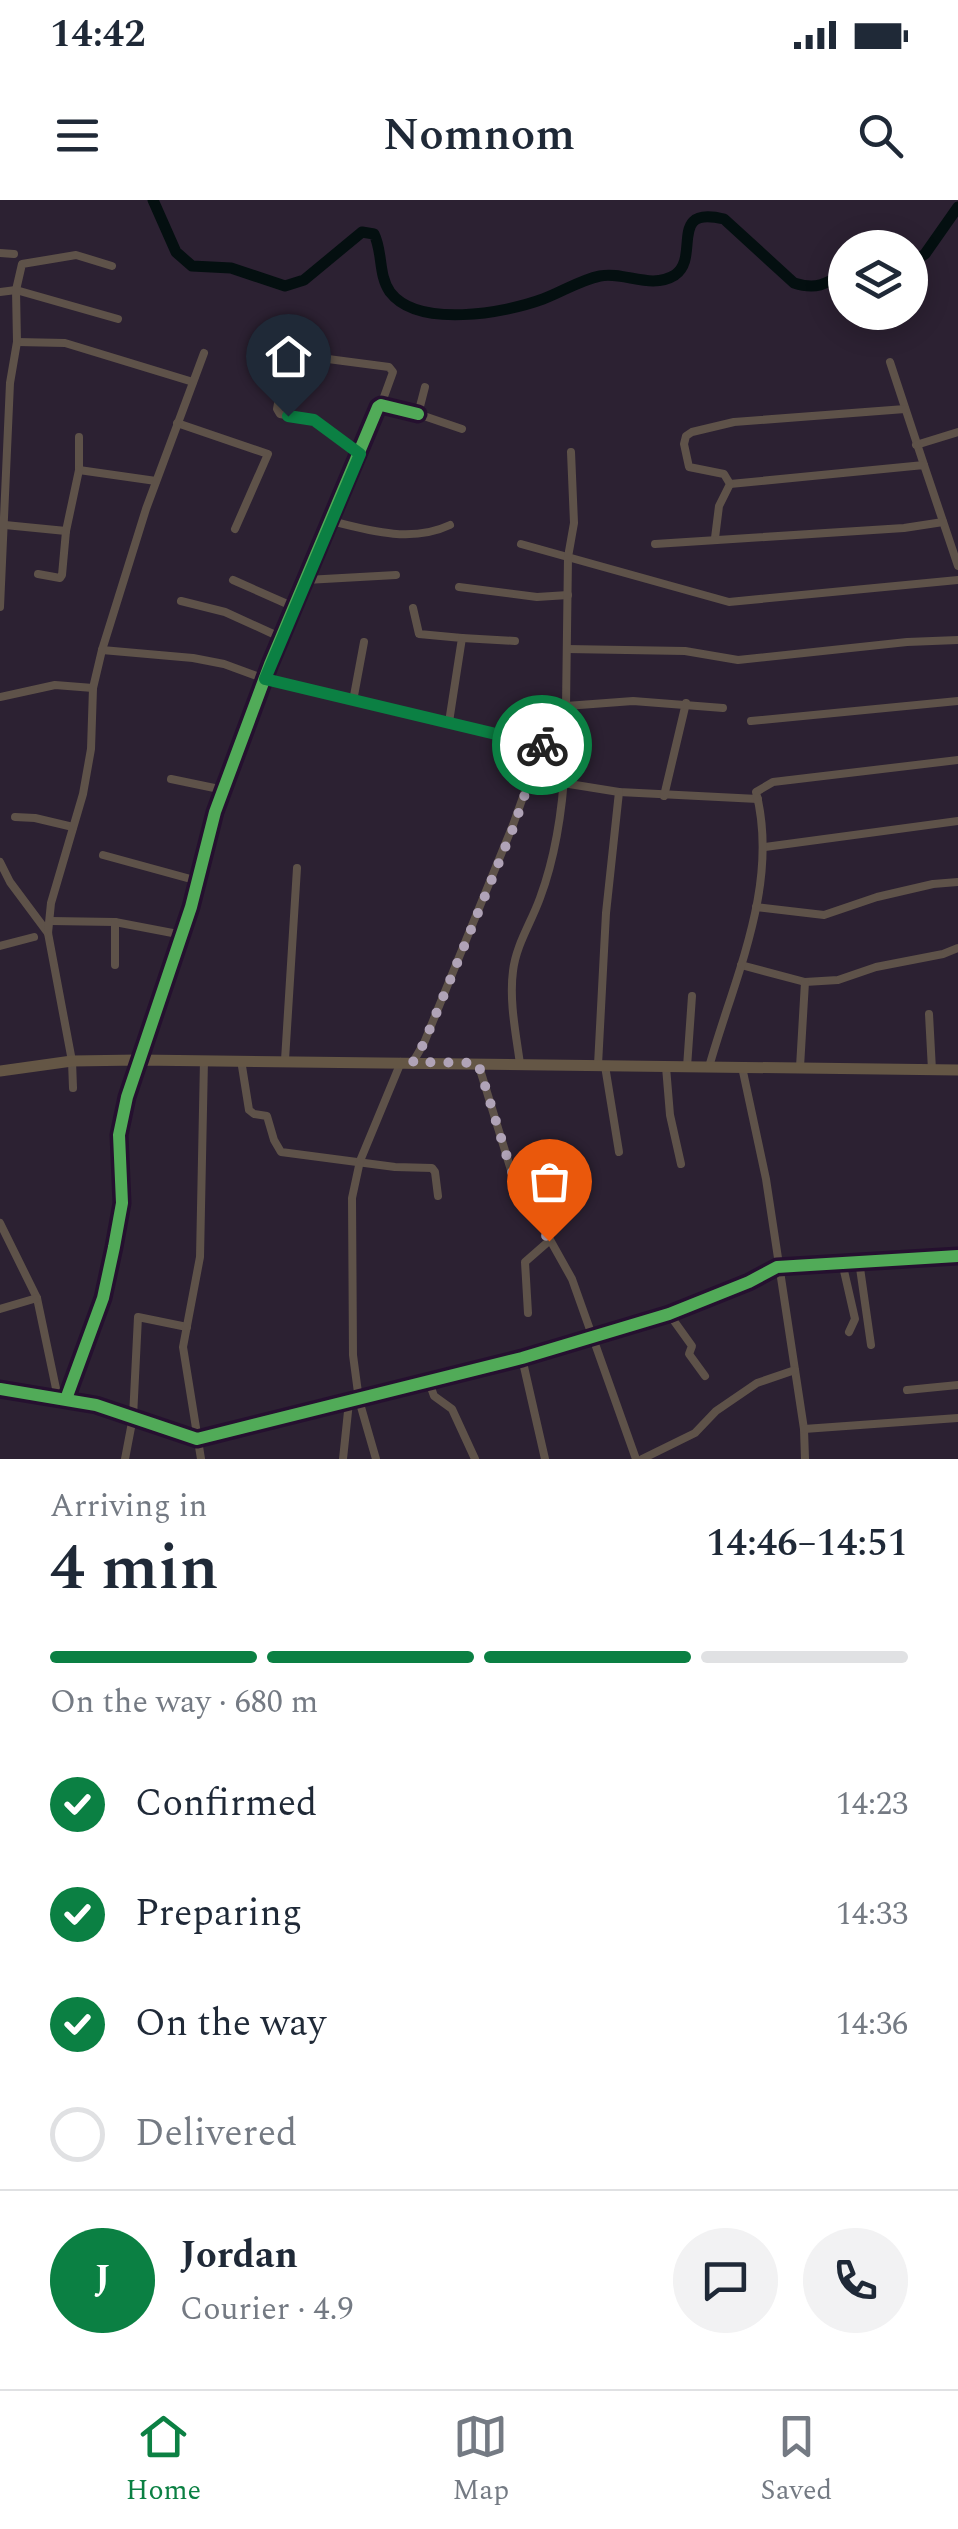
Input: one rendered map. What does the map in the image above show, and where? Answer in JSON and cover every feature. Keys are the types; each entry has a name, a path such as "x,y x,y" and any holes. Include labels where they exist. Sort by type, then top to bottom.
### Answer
{"main road":[{"path":"0,1070 72,1060 958,1070"}],"street":[{"path":"0,253 14,254"},
{"path":"0,607 5,525 4,405 18,342 16,290 24,261 76,255 112,266"},
{"path":"0,292 16,290 118,320"},
{"path":"18,342 65,343 193,382"},
{"path":"74,1088 48,933 56,880 92,750 93,688 102,650 156,481 204,353"},
{"path":"62,1398 103,1298 122,1203 118,1136 224,790 294,607 393,372 389,366 328,360"},
{"path":"890,362 958,566"},
{"path":"418,414 425,387"},
{"path":"281,388 280,414 314,420 360,454"},
{"path":"381,405 462,429"},
{"path":"730,484 724,474 689,467 686,436 734,422 905,409"},
{"path":"177,424 268,454 235,529"},
{"path":"916,444 958,432"},
{"path":"38,574 60,578 62,575 66,531 79,470 79,437"},
{"path":"520,1064 513,971 540,897 563,783 568,558 574,523 570,452"},
{"path":"730,484 924,465"},
{"path":"79,470 156,481"},
{"path":"715,538 719,506 730,484"},
{"path":"331,520 408,535 432,533 450,525"},
{"path":"655,544 904,528 943,522"},
{"path":"5,525 66,531"},
{"path":"521,544 729,602 958,580"},
{"path":"306,580 396,575"},
{"path":"233,580 294,607"},
{"path":"459,587 537,597 568,595"},
{"path":"181,601 225,612 282,638"},
{"path":"413,608 420,634 515,641"},
{"path":"449,722 462,638"},
{"path":"566,649 685,651 738,660 958,640"},
{"path":"353,701 364,642"},
{"path":"102,650 224,664 265,679 542,744"},
{"path":"0,698 55,684 93,688"},
{"path":"343,1459 354,1402 352,1198 360,1162 407,1062 424,1043 514,826 553,720 566,706 633,701 723,708"},
{"path":"751,721 958,701"},
{"path":"664,796 686,703"},
{"path":"709,1067 756,907 765,847 756,792 773,782 958,760"},
{"path":"171,779 224,790"},
{"path":"563,783 664,796 758,799"},
{"path":"619,792 606,912 602,1065 619,1152"},
{"path":"16,816 73,827"},
{"path":"765,847 958,821"},
{"path":"104,855 198,881"},
{"path":"0,862 48,933"},
{"path":"285,1060 296,868"},
{"path":"756,907 824,915 876,897 958,882"},
{"path":"51,921 115,922 182,935"},
{"path":"115,922 115,965"},
{"path":"0,946 34,937"},
{"path":"741,965 805,982 838,980 958,948"},
{"path":"800,1068 805,982"},
{"path":"686,1067 692,996"},
{"path":"929,1014 932,1070"},
{"path":"201,1459 183,1347 200,1258 204,1060"},
{"path":"241,1060 250,1110 271,1121 281,1152 432,1168 438,1196"},
{"path":"478,1063 511,1170 572,1279 639,1459 695,1433 716,1411 757,1383 795,1370"},
{"path":"742,1066 766,1179 804,1428 805,1459"},
{"path":"666,1067 680,1164"},
{"path":"0,1224 37,1298 62,1398"},
{"path":"528,1313 525,1262 549,1241"},
{"path":"0,1389 62,1398 197,1440 522,1358 669,1314 778,1267 958,1256"},
{"path":"859,1261 871,1345"},
{"path":"842,1262 855,1319 849,1332"},
{"path":"0,1309 37,1298"},
{"path":"669,1314 692,1346 689,1354 705,1376"},
{"path":"125,1459 133,1417 138,1317 187,1327"},
{"path":"522,1358 545,1459"},
{"path":"430,1382 434,1396 452,1409 475,1459"},
{"path":"907,1390 958,1385"},
{"path":"354,1402 376,1459"},
{"path":"804,1428 958,1418"}],"waterway":[{"path":"153,200 176,252 192,266 231,268 285,286 304,280 362,232 374,234 390,292 420,311 441,314 507,309 600,276 666,279 682,267 690,226 696,219 707,217 724,219 794,283 809,286 828,282"},
{"path":"928,250 958,207"}],"cycle path":[{"path":"66,1399 103,1298 114,1247 122,1203 119,1135 127,1097 191,907 215,812 270,664 378,407 418,414"},
{"path":"0,1389 96,1405 197,1439 522,1358 669,1314 777,1267 958,1256"}],"way so far":[{"path":"542,745 514,826 413,1062 478,1063 511,1170 549,1241"}],"route":[{"path":"288,416 314,420 360,454 265,679 542,745"}]}
